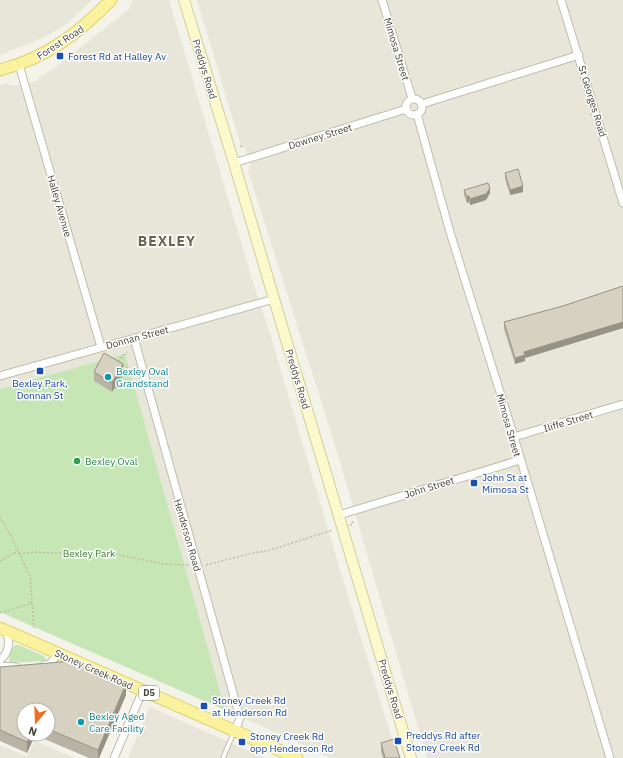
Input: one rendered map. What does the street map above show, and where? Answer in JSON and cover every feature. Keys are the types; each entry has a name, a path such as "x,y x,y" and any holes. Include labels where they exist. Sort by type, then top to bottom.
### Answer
{"main road":[{"name":"Forest Road","path":"0,70 19,65 47,52 73,36 93,19 111,0"},
{"name":"Preddys Road","path":"184,0 234,162 412,758"},
{"name":"Stoney Creek Road","path":"2,628 297,758"}],"street":[{"name":"Mimosa Street","path":"382,0 412,98"},
{"name":"St Georges Road","path":"562,0 623,203"},
{"path":"422,104 579,55"},
{"name":"Halley Avenue","path":"19,65 101,347"},
{"path":"412,98 418,99 422,104 421,112 417,114 411,114 406,109 407,102 412,98"},
{"name":"Downey Street","path":"234,162 406,109"},
{"name":"Mimosa Street","path":"417,114 450,232 514,437 610,758"},
{"name":"Donnan Street","path":"0,376 274,299"},
{"name":"Henderson Road","path":"134,338 240,718 235,731"},
{"name":"Iliffe Street","path":"514,437 623,404"},
{"name":"John Street","path":"339,515 520,460"},
{"path":"0,660 7,652 9,646 7,633 2,628"},
{"path":"34,666 48,665 53,662 57,652"},
{"path":"0,666 21,667"},
{"path":"114,758 143,690"}],"lane":[{"path":"223,758 235,731"}],"path":[{"path":"115,389 127,367 118,362 127,352"},
{"path":"0,517 30,576 34,628"},
{"path":"352,519 353,524"},
{"path":"210,565 252,553 267,551 331,531"},
{"path":"0,561 18,551"},
{"path":"19,554 34,552 96,555 116,554 163,564 187,565"},
{"path":"0,613 30,604 32,601"}],"shaded area":[{"path":"0,0 92,0 67,24 45,37 0,55"},
{"path":"133,0 169,0 252,279 398,758 330,758 257,724 0,612 0,85 7,83 13,86 37,81 39,77 52,70 129,9"},
{"path":"197,0 623,0 623,758 427,758 334,442 248,170 250,164 245,149 241,146"},
{"path":"150,707 265,758 128,758"},
{"path":"34,742 37,742 75,758 0,758 0,745 27,756"}],"green space":[{"name":"Bexley Park","path":"125,354 225,710 0,612 0,389"},
{"path":"15,645 19,645 44,656 46,660 11,663 9,661"}],"building":[{"path":"518,169 523,186 510,190 505,173"},
{"path":"488,183 490,188 486,194 470,199 469,196 467,197 464,190"},
{"path":"623,286 623,322 524,352 525,355 515,358 504,322 563,306"},
{"path":"104,353 123,364 112,383 94,372"},
{"name":"Bexley Aged Care Facility","path":"73,661 126,684 98,750 56,732 56,702 16,702 16,737 0,730 0,667"},
{"path":"394,739 400,758 385,758 381,743"}],"place":[{"name":"Forest Rd at Halley Av","path":"60,56"},
{"name":"Bexley Park, Donnan St","path":"40,371"},
{"name":"Bexley Oval Grandstand","path":"108,377"},
{"name":"Bexley Oval","path":"77,461"},
{"name":"John St at Mimosa St","path":"474,483"},
{"name":"Stoney Creek Rd at Henderson Rd","path":"204,706"},
{"name":"Bexley Aged Care Facility","path":"81,722"},
{"name":"Preddys Rd after Stoney Creek Rd","path":"398,741"},
{"name":"Stoney Creek Rd opp Henderson Rd","path":"242,742"}],"district":[{"name":"BEXLEY","path":"167,241"}]}
